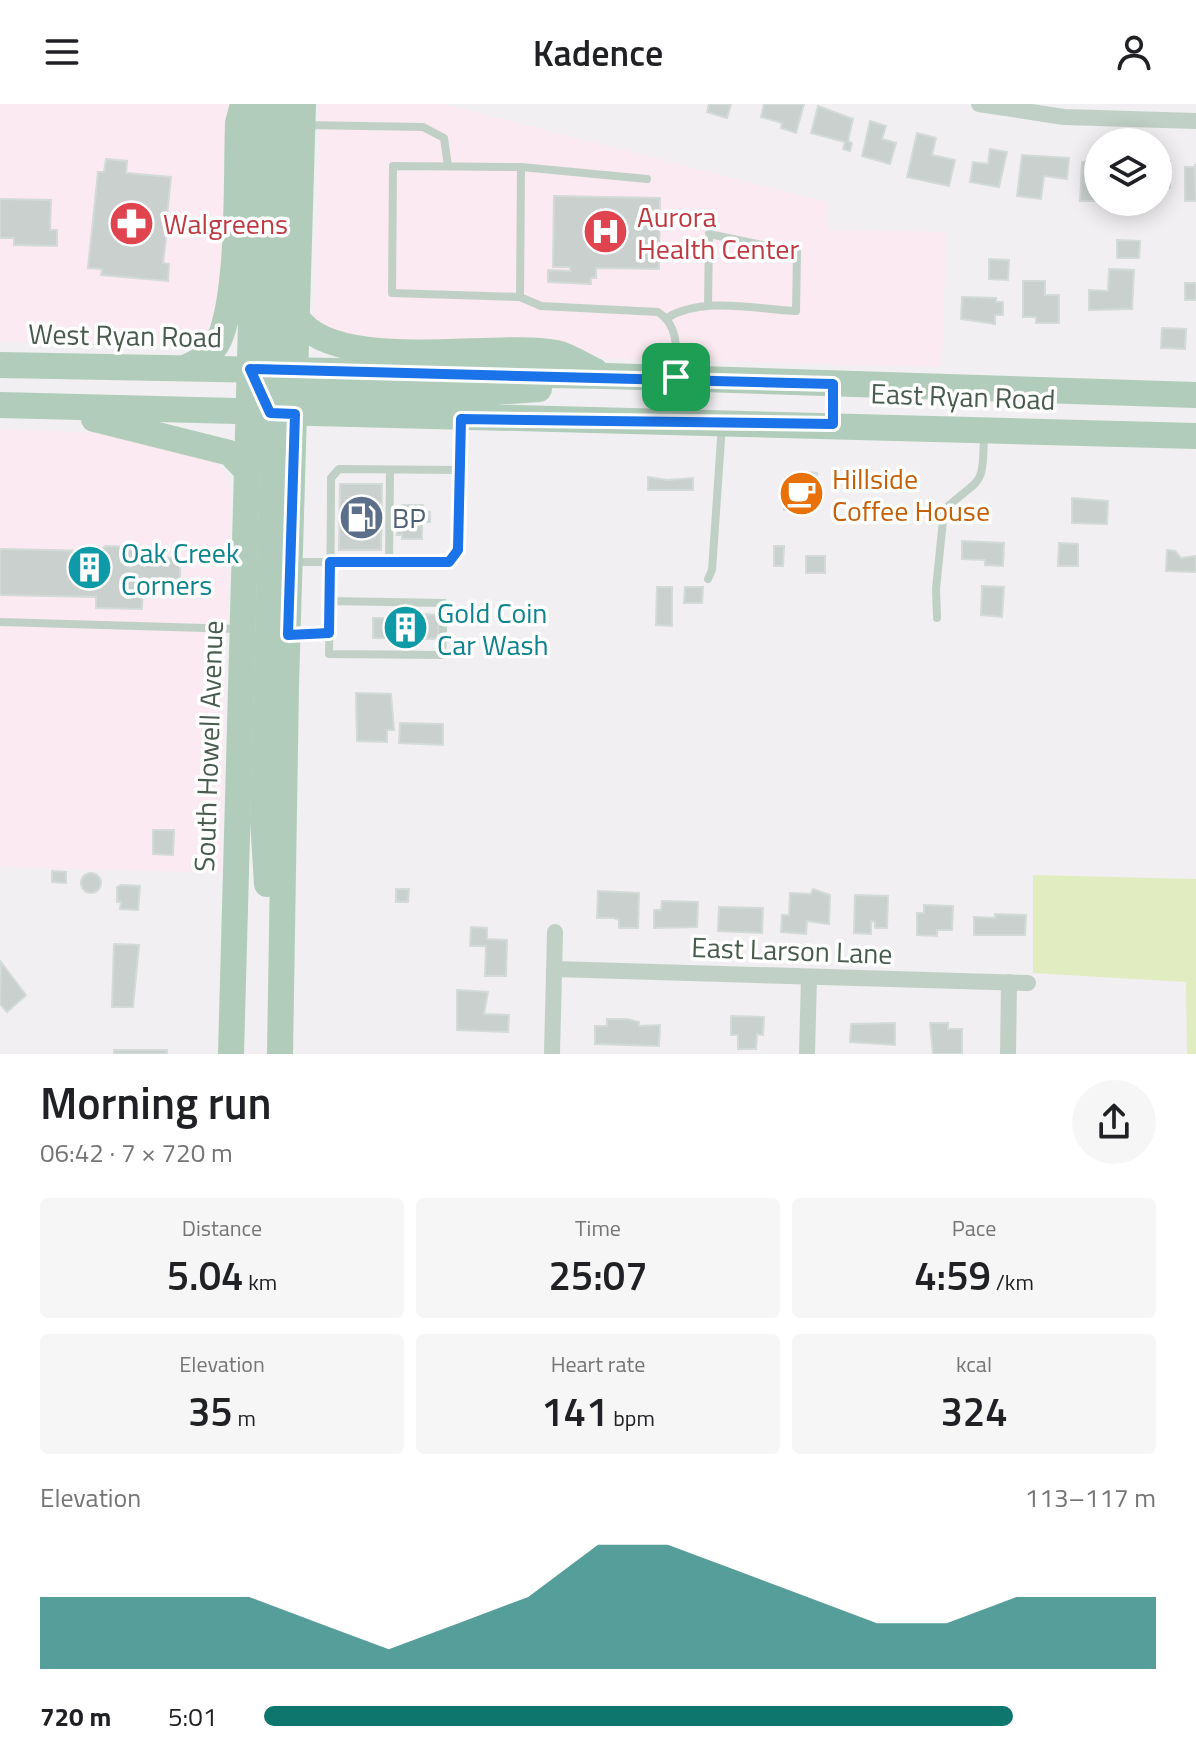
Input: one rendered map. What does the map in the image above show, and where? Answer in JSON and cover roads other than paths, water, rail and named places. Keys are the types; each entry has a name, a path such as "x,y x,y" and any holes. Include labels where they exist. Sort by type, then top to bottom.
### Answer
{"main road":[{"path":"187,367 208,357 221,335 234,243 238,123 243,104"},
{"name":"South Howell Avenue","path":"257,104 275,393 292,562 280,1054"},
{"path":"280,104 263,820 280,1019"},
{"name":"South Howell Avenue","path":"231,1054 246,470 275,393 296,316 302,114"},
{"path":"296,316 313,336 359,347 556,353 618,376"},
{"name":"West Ryan Road","path":"0,365 187,367 275,393"},
{"name":"East Ryan Road","path":"275,393 452,395 572,387 618,376 1196,395"},
{"path":"0,405 39,406 275,393"},
{"name":"East Ryan Road","path":"275,393 461,419 833,424 1196,436"},
{"path":"39,406 212,447 230,453 246,470"}],"street":[{"path":"979,104 1064,117 1196,121"},
{"path":"552,1054 555,932"},
{"name":"East Larson Lane","path":"555,969 1028,983"},
{"path":"807,1054 809,977"},
{"path":"1008,1054 1009,982"}],"lane":[{"path":"302,114 423,127 444,138 448,166"},
{"path":"647,179 521,167 393,166 392,293 520,297 541,306 643,309 667,318 676,341 676,377"},
{"path":"520,297 521,167"},
{"path":"667,318 684,307 796,311 797,252 709,234 708,306"},
{"path":"833,384 833,424"},
{"path":"292,562 449,562 458,550 461,419"},
{"path":"708,579 712,570 722,422"},
{"path":"937,618 936,589 944,510 978,485 983,468 985,429"},
{"path":"330,601 444,603 442,655 329,654 331,478 339,469 459,470"},
{"path":"389,562 390,470"},
{"path":"0,622 244,629"},
{"path":"288,635 329,633"}],"place":[{"name":"Walgreens","path":"132,223"},
{"name":"Aurora Health Center","path":"606,232"},
{"name":"Hillside Coffee House","path":"801,494"},
{"name":"BP","path":"361,517"},
{"name":"Oak Creek Corners","path":"90,568"},
{"name":"Gold Coin Car Wash","path":"406,628"}]}
